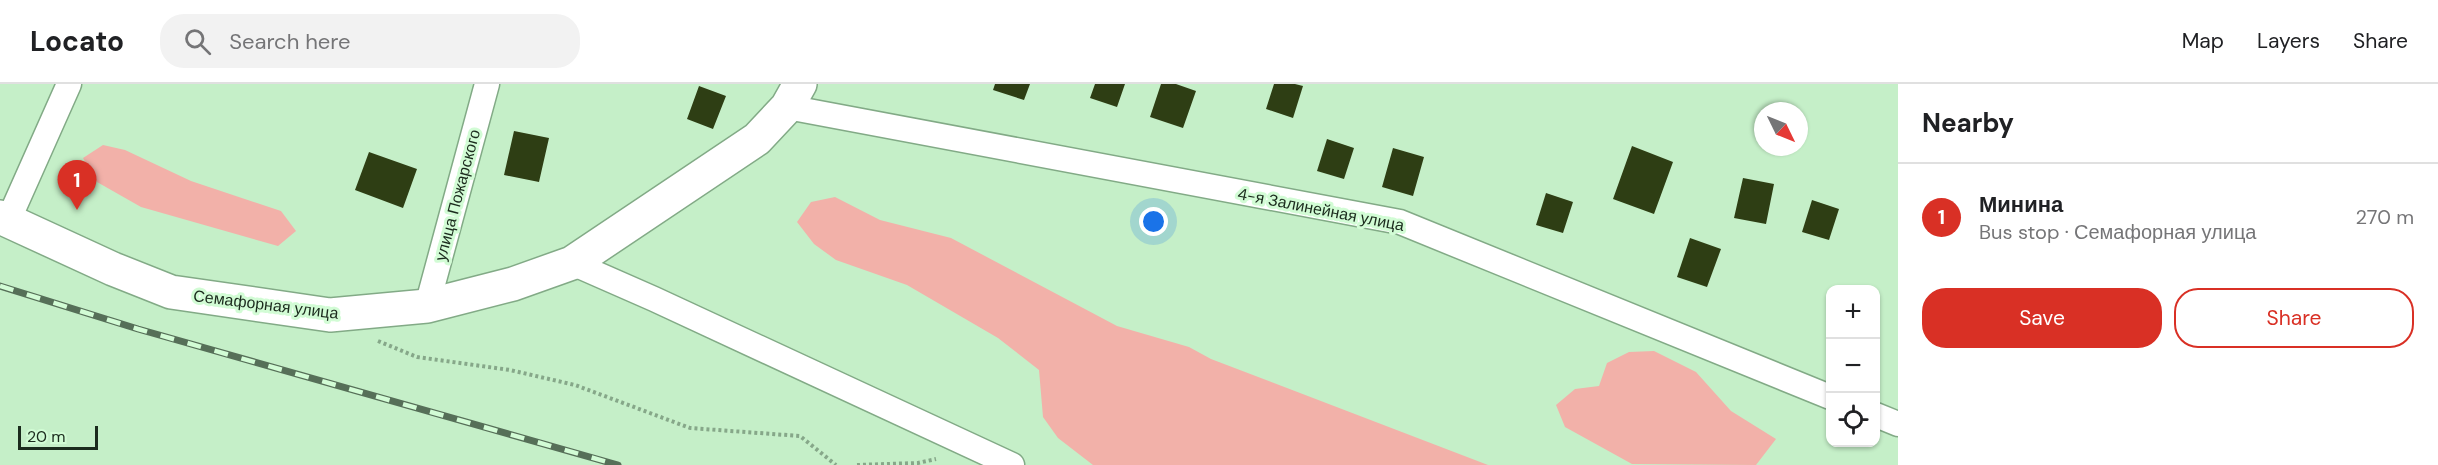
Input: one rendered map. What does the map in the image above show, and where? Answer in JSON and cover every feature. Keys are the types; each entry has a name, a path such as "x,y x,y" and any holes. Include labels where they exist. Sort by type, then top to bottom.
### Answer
{"street":[{"path":"4,219 69,84"},
{"name":"улица Пожарского","path":"427,306 487,84"},
{"name":"Семафорная улица","path":"4,219 113,269 171,292 330,315 427,306 513,284 572,263 757,139 794,95"},
{"name":"4-я Залинейная улица","path":"794,95 1400,222 1826,394"},
{"path":"572,263 1012,465"},
{"path":"1880,417 1898,424"}],"path":[{"path":"374,339 417,357 510,370 575,385 690,428 800,436 836,465"},
{"path":"857,465 918,463 978,449"}],"shaded area":[{"path":"103,145 125,150 191,181 281,211 296,231 278,246 141,207 97,182 83,158"},
{"path":"835,197 880,220 951,238 1117,326 1189,347 1211,359 1488,465 1093,465 1058,438 1043,417 1039,370 998,338 907,285 836,260 814,244 797,222 811,202"},
{"path":"1654,351 1696,372 1731,411 1776,439 1756,465 1632,464 1565,427 1556,405 1575,389 1599,386 1607,363 1629,352"}],"building":[{"path":"995,84 1030,84 1024,100 993,90"},
{"path":"1095,84 1125,84 1117,107 1090,98"},
{"path":"1161,84 1176,84 1196,91 1183,128 1150,117"},
{"path":"1274,84 1303,86 1293,118 1266,109"},
{"path":"699,86 726,96 713,129 687,119"},
{"path":"514,131 549,138 539,182 504,175"},
{"path":"1327,139 1354,148 1344,179 1317,171"},
{"path":"1632,146 1673,162 1654,214 1613,199"},
{"path":"1393,148 1424,157 1413,196 1382,187"},
{"path":"369,152 417,169 403,208 355,190"},
{"path":"1743,178 1774,184 1766,224 1734,218"},
{"path":"1546,193 1573,202 1563,233 1536,225"},
{"path":"1812,200 1839,209 1829,240 1802,232"},
{"path":"1690,238 1721,249 1707,287 1677,277"}],"railway":[{"path":"0,286 138,329 618,465"}],"place":[{"name":"Минина","path":"77,210"}]}
